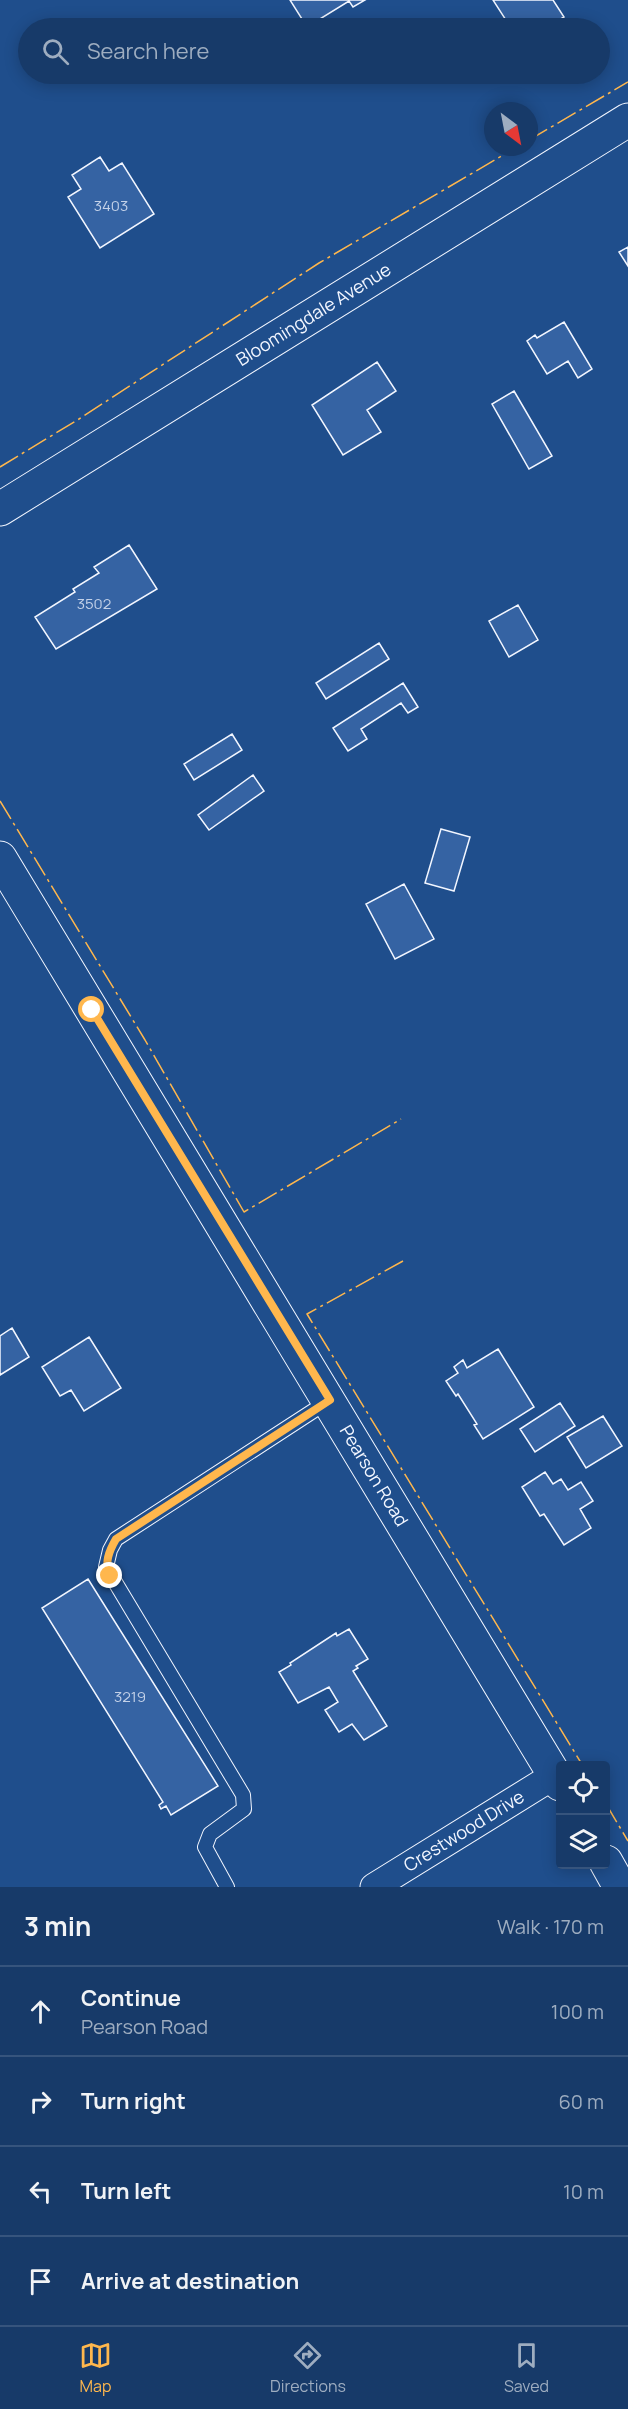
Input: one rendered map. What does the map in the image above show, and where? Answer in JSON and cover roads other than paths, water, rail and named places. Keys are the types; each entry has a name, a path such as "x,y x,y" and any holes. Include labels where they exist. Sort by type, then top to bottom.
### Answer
{"street":[{"name":"Bloomingdale Avenue","path":"0,509 628,120"},
{"name":"Pearson Road","path":"0,858 556,1777"},
{"name":"Crestwood Drive","path":"374,1887 556,1781"},
{"path":"610,1869 620,1887"}],"lane":[{"path":"227,1887 205,1846 210,1834 244,1809 243,1795 106,1568 110,1550 116,1539 330,1400"}]}
